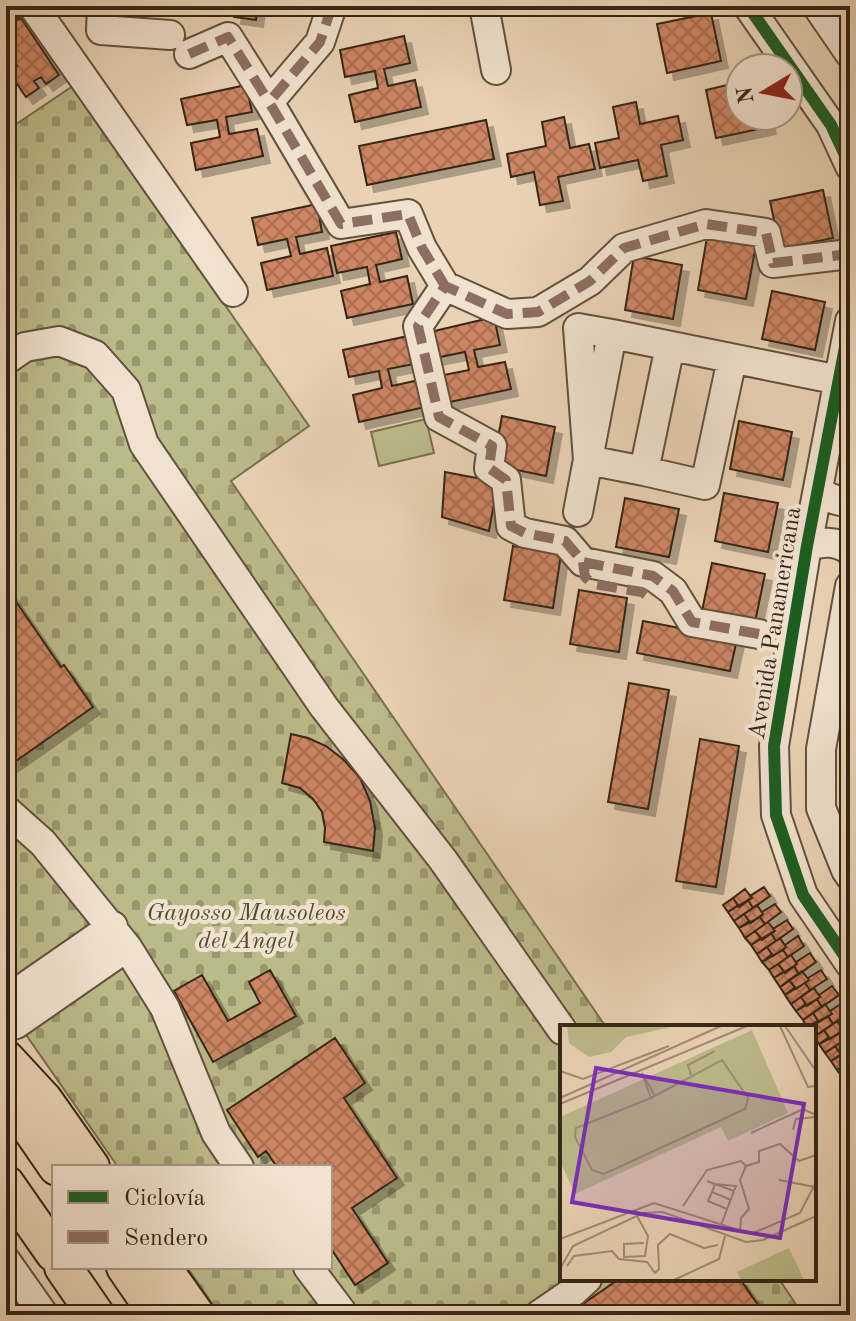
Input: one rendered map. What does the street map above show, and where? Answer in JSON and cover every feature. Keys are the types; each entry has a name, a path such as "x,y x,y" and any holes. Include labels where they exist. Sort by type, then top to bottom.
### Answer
{"main road":[{"path":"6,1059 44,1100 90,1165"},
{"path":"6,1093 56,1165"},
{"path":"6,1184 52,1250"},
{"path":"64,1269 96,1315"},
{"path":"126,1269 158,1315"},
{"path":"163,1269 196,1315"}],"street":[{"path":"33,6 233,292"},
{"path":"102,6 101,30 180,44 228,37 341,224 408,214 422,248 445,286 507,314 538,312 590,281 624,248 706,224 766,233 773,263 850,254"},
{"path":"269,102 320,42 332,6"},
{"path":"484,6 496,70"},
{"path":"748,6 831,125 850,166"},
{"path":"817,6 850,54"},
{"path":"445,286 418,326 439,417 492,446 489,468 506,480 511,526 525,533 565,541 583,562 585,577 593,584 646,595"},
{"name":"Avenida Panamericana","path":"850,321 807,546 774,746 776,815 803,895 850,964"},
{"path":"578,512 612,334 839,380"},
{"path":"6,360 25,347 59,341 95,355 126,390 144,444 324,707 443,860 560,1027"},
{"path":"644,471 670,346"},
{"path":"588,460 705,485 732,359"},
{"path":"818,490 829,498 850,502"},
{"path":"807,546 834,543 850,551"},
{"path":"583,562 653,576 673,591 692,622 759,634"},
{"path":"850,586 821,749 821,808 850,876"},
{"path":"6,810 43,843 120,937 165,1008 216,1133 238,1165"},
{"path":"6,1000 120,937"},
{"path":"6,1027 16,1024 120,937"},
{"path":"6,1261 44,1315"},
{"path":"310,1269 344,1315"},
{"path":"539,1315 585,1281"}],"green space":[{"name":"Gayosso Mausoleos del Angel","path":"73,86 309,426 231,481 605,1025 560,1025 560,1281 780,1281 803,1315 220,1315 188,1269 332,1269 332,1165 117,1165 6,1006 6,131"},
{"path":"426,419 434,453 379,466 371,432"}],"building":[{"path":"6,6 13,6 20,16 7,25"},
{"path":"235,6 258,6 256,20 234,17"},
{"path":"711,13 721,61 667,73 657,24"},
{"path":"21,18 59,75 46,84 41,77 34,81 39,88 26,97 9,72 17,66 13,59 6,64 6,37 13,34 8,26"},
{"path":"404,36 410,63 384,69 388,86 415,80 421,107 355,122 349,95 378,88 375,71 345,77 340,50"},
{"path":"246,85 252,112 226,117 229,134 257,129 263,156 196,170 191,143 220,137 217,120 187,125 181,99"},
{"path":"724,86 724,132 745,132 716,138 706,90"},
{"path":"636,102 640,124 678,116 683,140 661,145 667,176 643,181 638,160 600,168 595,143 619,138 613,107"},
{"path":"564,117 570,148 589,144 595,169 558,177 563,201 540,205 534,172 511,177 507,154 546,146 542,122"},
{"path":"486,120 494,159 367,185 359,146"},
{"path":"823,190 833,238 780,249 770,201"},
{"path":"317,204 322,232 296,237 300,254 327,248 333,276 267,290 261,263 291,256 287,239 258,245 252,218"},
{"path":"396,232 402,259 376,265 380,282 407,276 413,304 347,318 341,291 370,284 367,267 337,273 331,246"},
{"path":"707,237 756,245 746,299 698,290"},
{"path":"634,256 682,265 673,319 625,310"},
{"path":"772,291 825,302 815,350 762,339"},
{"path":"494,317 500,345 474,350 478,367 505,362 511,389 445,403 439,376 469,370 465,352 435,358 430,332"},
{"path":"408,336 414,364 388,369 392,386 419,380 425,407 359,422 353,395 382,388 379,371 349,377 343,350"},
{"path":"502,416 555,427 546,476 493,465"},
{"path":"739,421 792,432 783,480 730,469"},
{"path":"445,472 498,482 489,531 442,517"},
{"path":"724,493 778,503 768,552 715,541"},
{"path":"625,498 679,509 669,557 616,547"},
{"path":"513,546 561,554 553,608 504,600"},
{"path":"712,563 765,574 755,622 702,611"},
{"path":"6,587 61,667 64,665 93,707 6,768"},
{"path":"579,590 627,598 619,652 570,644"},
{"path":"643,621 737,639 730,671 637,653"},
{"path":"629,683 669,690 648,809 608,802"},
{"path":"291,734 326,746 360,778 370,801 375,828 373,851 324,842 322,812 313,799 300,788 282,783"},
{"path":"700,739 739,746 716,887 676,881"},
{"path":"764,887 770,896 753,908 748,900 752,898 750,896"},
{"path":"745,889 752,898 739,907 733,898"},
{"path":"733,898 738,905 728,912 723,905"},
{"path":"748,900 753,908 734,921 728,912"},
{"path":"775,904 781,912 765,924 760,917 762,912"},
{"path":"757,905 763,914 751,923 744,914"},
{"path":"744,914 749,921 739,928 734,921"},
{"path":"760,917 765,924 745,938 739,928"},
{"path":"787,920 793,929 776,941 771,933 775,931 773,929"},
{"path":"768,922 775,931 762,940 755,931"},
{"path":"755,931 761,938 751,945 745,938"},
{"path":"771,933 776,941 757,954 751,945"},
{"path":"798,936 804,946 788,957 783,950 785,945"},
{"path":"780,938 786,947 773,956 767,947"},
{"path":"767,947 772,954 762,962 757,954"},
{"path":"783,950 788,957 769,970 762,962"},
{"path":"810,953 816,962 799,974 794,966 796,962"},
{"path":"791,955 797,964 785,973 778,964"},
{"path":"778,964 784,971 774,978 769,970"},
{"path":"794,966 799,974 780,987 774,978"},
{"path":"270,970 296,1016 213,1062 174,991 202,975 228,1021 260,1003 249,982"},
{"path":"821,970 827,979 810,990 805,983"},
{"path":"802,971 809,980 796,989 789,980"},
{"path":"789,980 795,987 785,995 780,987"},
{"path":"805,983 810,990 791,1004 785,995"},
{"path":"832,986 839,995 822,1007 817,999"},
{"path":"814,988 820,997 807,1006 801,997"},
{"path":"801,997 806,1004 796,1011 791,1004"},
{"path":"817,999 822,1007 803,1020 796,1011"},
{"path":"844,1002 850,1012 833,1024 828,1016 832,1014 830,1011"},
{"path":"825,1004 832,1014 819,1022 813,1013"},
{"path":"813,1013 818,1021 806,1025 803,1020"},
{"path":"828,1016 833,1024 816,1036 816,1025 812,1025"},
{"path":"837,1021 843,1030 830,1039 824,1030"},
{"path":"850,1023 850,1036 844,1040 840,1033"},
{"path":"824,1030 829,1037 819,1044 816,1036"},
{"path":"840,1033 844,1040 825,1053 819,1044"},
{"path":"335,1038 365,1083 344,1098 397,1178 352,1208 388,1263 355,1285 332,1250 332,1165 276,1165 266,1151 258,1157 227,1110"},
{"path":"848,1038 850,1050 842,1056 835,1046"},
{"path":"835,1046 841,1054 831,1061 825,1053"},
{"path":"850,1050 850,1061 837,1070 831,1061"},
{"path":"847,1063 850,1072 842,1077 837,1070"},
{"path":"850,1072 850,1085 848,1086 842,1077"},
{"path":"616,1281 741,1281 758,1305 744,1315 567,1315"}],"marked path":[{"path":"332,6 320,42 269,102 341,224 408,214 422,248 445,286"},
{"path":"189,54 228,37 269,102"},
{"path":"759,634 692,622 673,591 653,576 583,562 565,541 525,533 511,526 506,480 489,468 492,446 439,417 418,326 445,286 507,314 538,312 590,281 624,248 706,224 766,233 773,263 850,254"},
{"path":"583,562 585,577 593,584 646,595"}],"cycle path":[{"path":"748,6 831,125 850,166"},
{"path":"850,321 807,546 774,746 776,815 803,895 850,964"}]}
